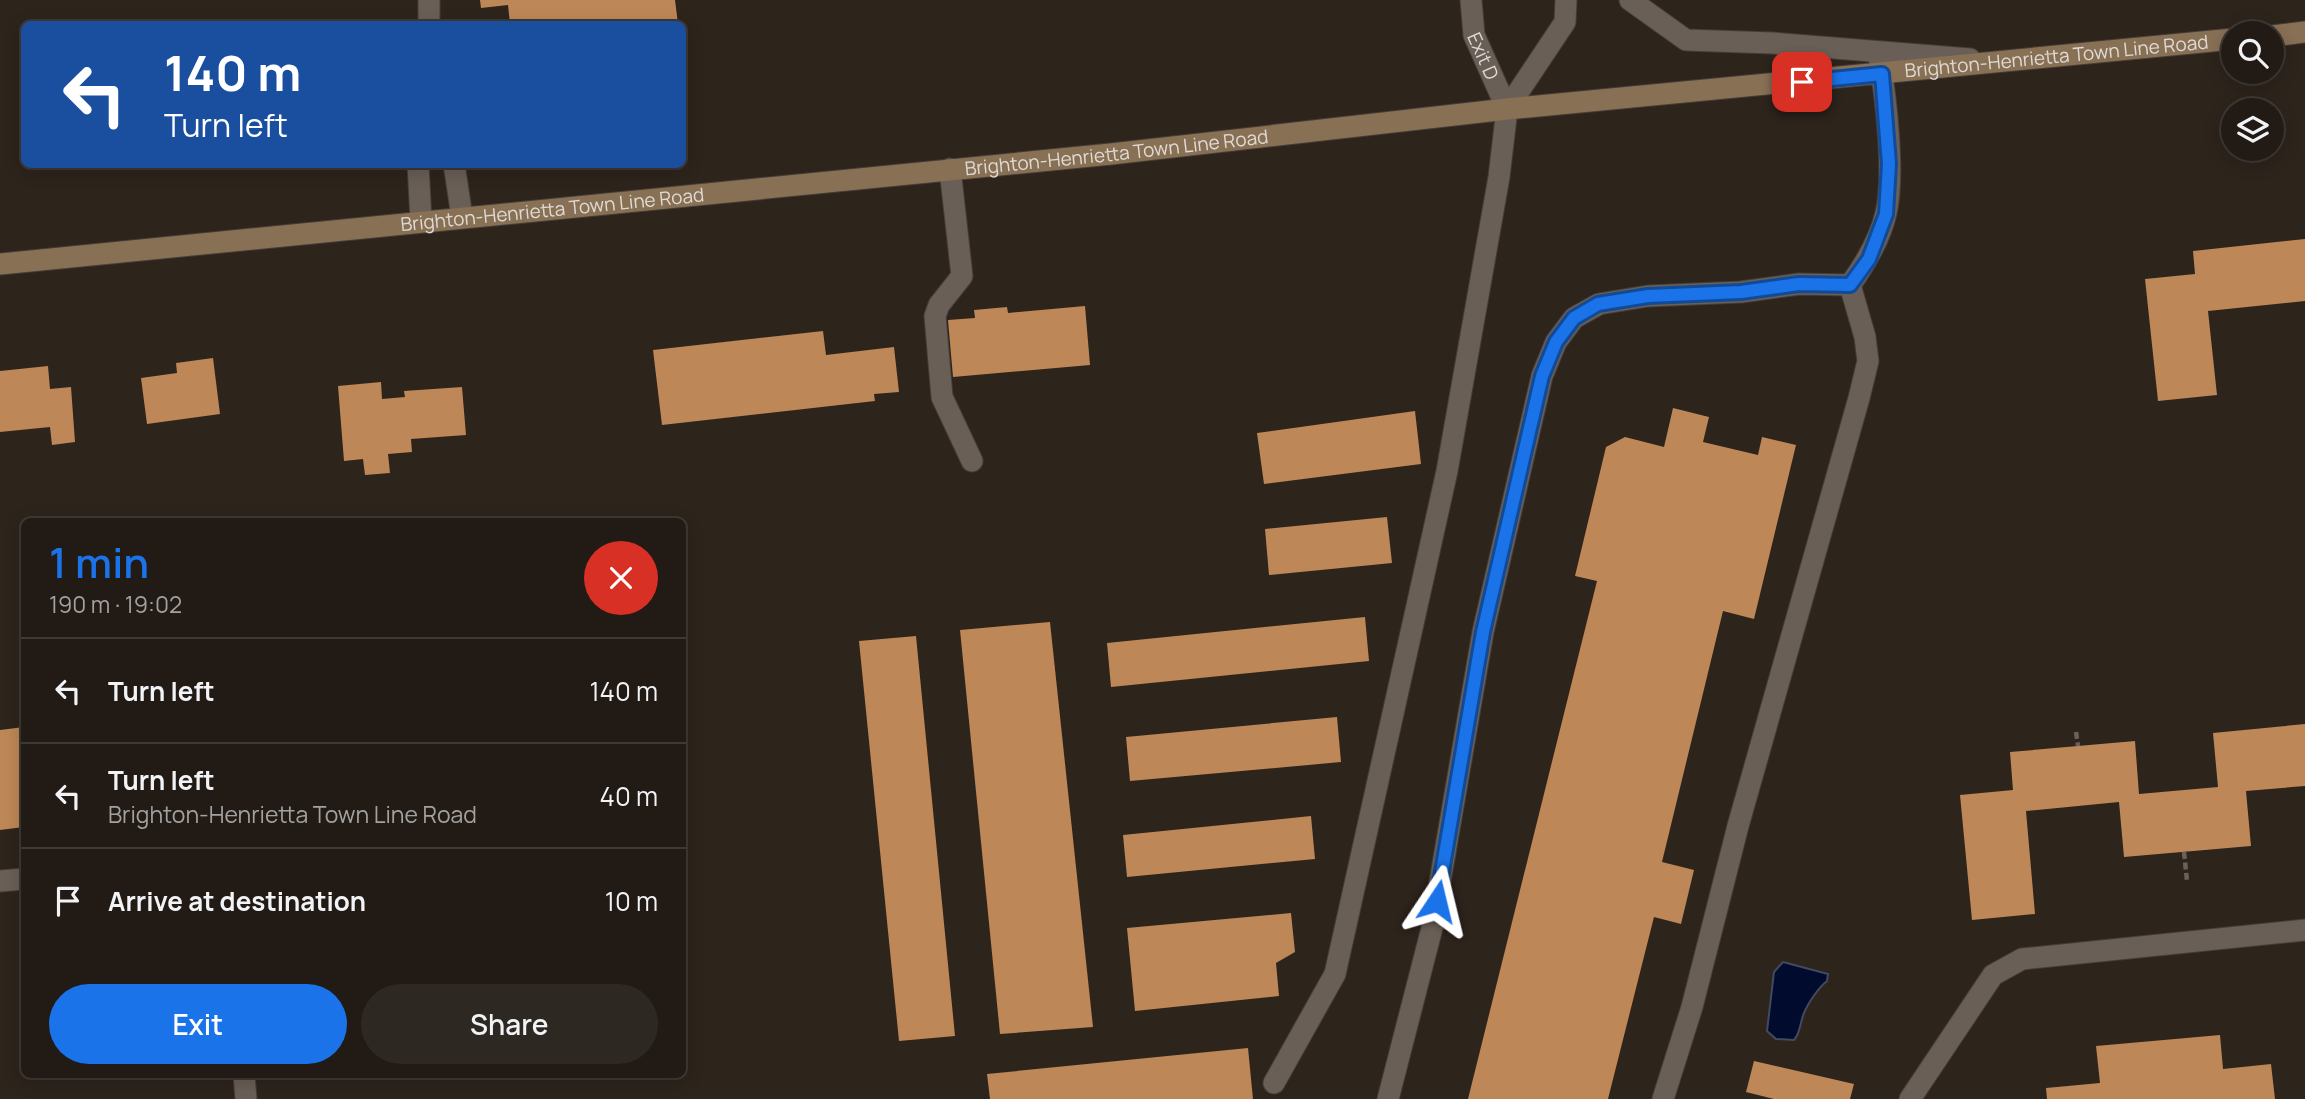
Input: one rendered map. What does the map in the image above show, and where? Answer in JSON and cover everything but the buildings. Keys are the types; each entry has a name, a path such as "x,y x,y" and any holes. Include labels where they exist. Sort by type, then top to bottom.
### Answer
{"street":[{"path":"2284,35 2305,32"},
{"name":"Brighton-Henrietta Town Line Road","path":"0,264 1111,154 1507,109 2221,41"}],"lane":[{"path":"429,0 429,21"},
{"name":"Exit D","path":"1471,0 1474,35 1507,109"},
{"path":"1274,1083 1335,974 1447,471 1499,177 1507,109 1565,22 1566,0"},
{"path":"1630,0 1686,40 1772,43 2014,62"},
{"path":"1850,285 1869,259 1886,214 1889,164 1878,51"},
{"path":"418,168 421,221"},
{"path":"455,168 462,217"},
{"path":"950,169 962,276 939,305 935,316 942,397 972,461"},
{"path":"1388,1099 1432,928 1483,632 1542,376 1556,342 1574,318 1598,304 1648,296 1741,292 1799,284 1850,285"},
{"path":"1663,1099 1692,1007 1738,826 1860,398 1868,360 1865,337 1850,285"},
{"path":"0,881 21,879"},
{"path":"1910,1099 1993,975 2022,959 2305,930"},
{"path":"244,1078 246,1099"}],"path":[{"path":"2076,732 2078,746"},
{"path":"2184,852 2187,881"}],"water":[{"path":"1783,962 1828,974 1827,981 1806,1009 1794,1040 1776,1039 1767,1031 1774,972"}],"route":[{"path":"1437,901 1483,632 1542,376 1556,342 1574,318 1598,304 1648,296 1741,292 1799,284 1850,285 1869,259 1886,214 1889,164 1882,74 1802,82"}]}
